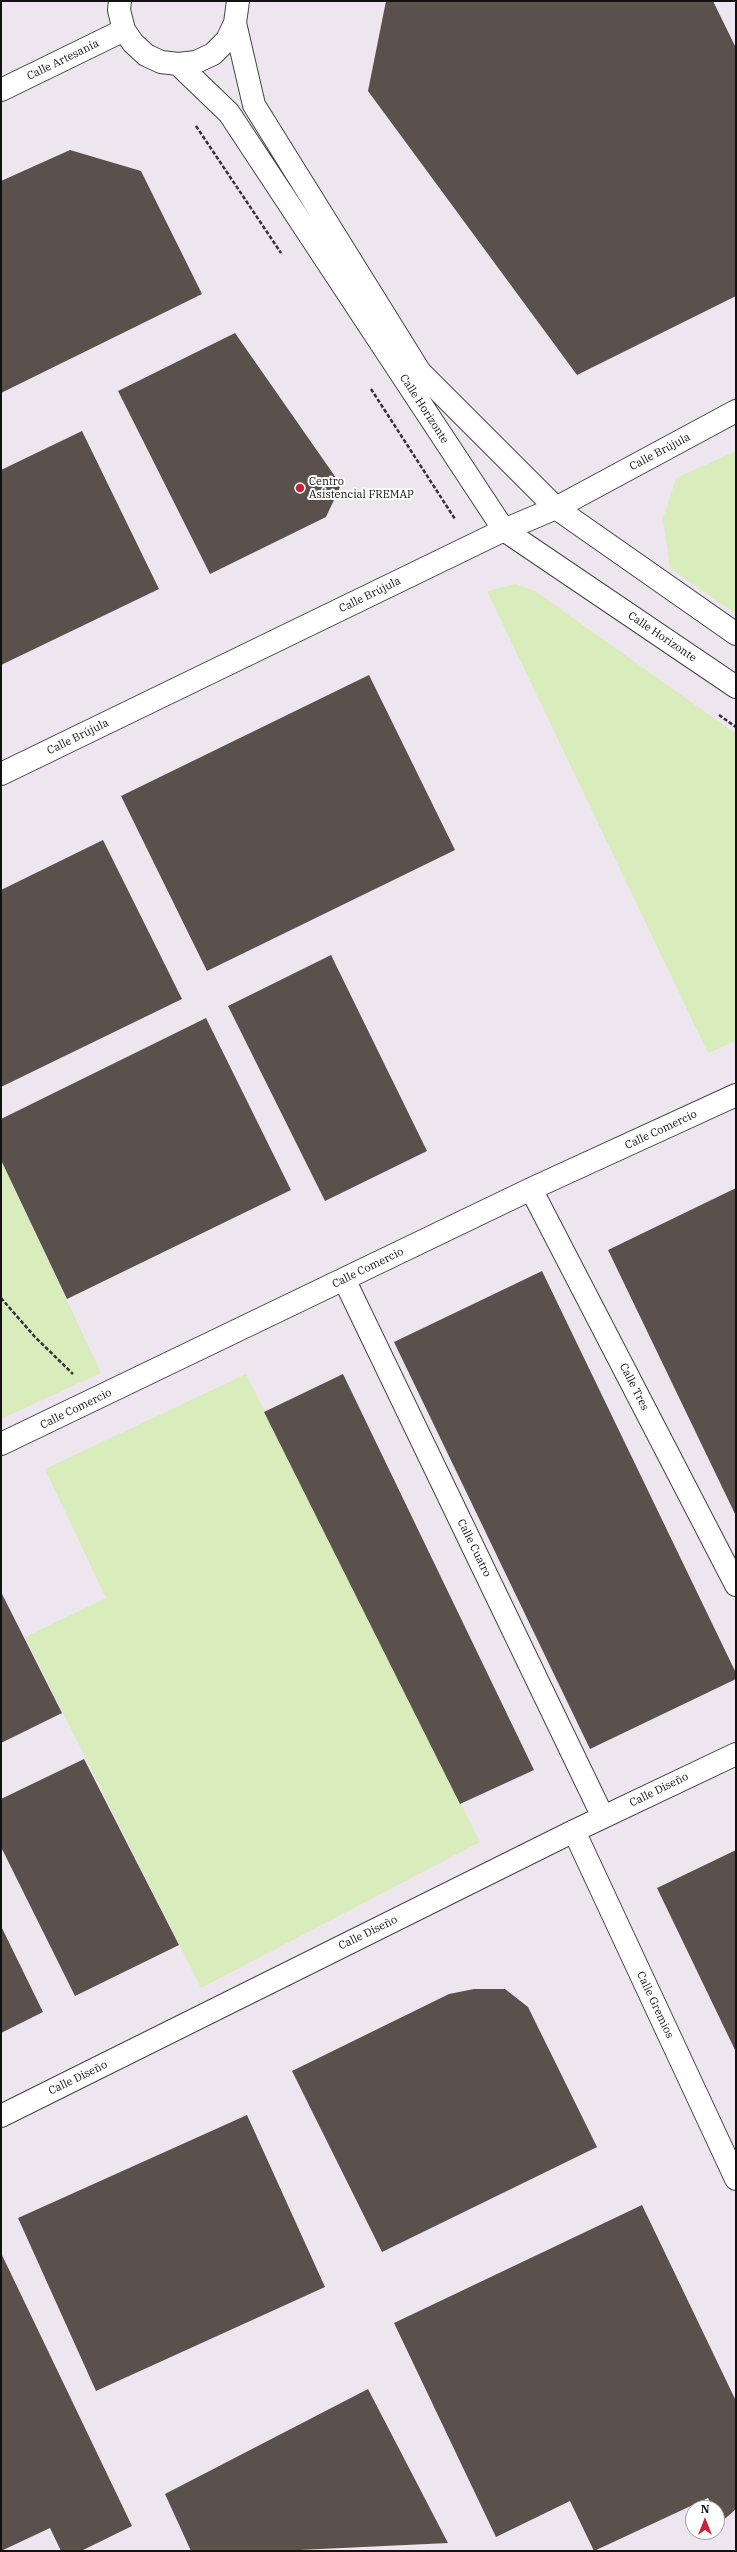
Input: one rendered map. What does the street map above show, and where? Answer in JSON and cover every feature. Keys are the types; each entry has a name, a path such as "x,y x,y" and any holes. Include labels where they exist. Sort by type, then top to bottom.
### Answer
{"street":[{"path":"120,1 119,10 124,30 134,44 146,55 161,62 178,64 196,62 213,54 227,40 235,23 238,1"},
{"name":"Calle Horizonte","path":"235,23 254,105 420,372 556,508 736,634"},
{"name":"Calle Artesanía","path":"1,90 124,30"},
{"name":"Calle Horizonte","path":"178,64 229,113 504,530 736,688"},
{"name":"Calle Brújula","path":"1,774 504,530 556,508 736,411"},
{"name":"Calle Comercio","path":"1,1444 531,1189 736,1095"},
{"name":"Calle Tres","path":"531,1189 736,1585"},
{"name":"Calle Cuatro","path":"344,1279 603,1817"},
{"name":"Calle Diseño","path":"1,2116 574,1831 736,1754"},
{"name":"Calle Gremios","path":"574,1831 736,2179"}],"path":[{"path":"1,1298 35,1337 97,1398"}],"shaded area":[{"path":"1,1 736,1 736,2551 1,2551"}],"green space":[{"path":"736,451 736,614 670,568 663,519 676,478"},
{"path":"515,584 535,591 736,734 736,1041 708,1053 487,591"},
{"path":"1,1160 101,1373 1,1419"},
{"path":"246,1374 480,1842 201,1988 25,1637 106,1598 45,1469"}],"building":[{"path":"386,1 713,1 736,48 736,296 577,375 368,91"},
{"path":"70,150 141,171 202,294 1,393 1,181"},
{"path":"235,333 341,485 326,517 210,574 118,391"},
{"path":"82,431 159,589 1,665 1,470"},
{"path":"369,675 455,850 207,971 121,796"},
{"path":"103,840 182,999 1,1087 1,890"},
{"path":"331,955 427,1151 325,1201 228,1006"},
{"path":"206,1018 291,1190 67,1299 1,1160 1,1119"},
{"path":"736,1188 736,1516 608,1250"},
{"path":"542,1271 736,1673 736,1679 590,1749 394,1342"},
{"path":"343,1374 534,1770 460,1804 264,1412"},
{"path":"1,1592 62,1713 1,1743"},
{"path":"84,1759 179,1945 75,1996 1,1847 1,1799"},
{"path":"736,1850 736,2052 657,1888"},
{"path":"1,1926 43,2012 1,2033"},
{"path":"474,1989 505,1989 528,2007 597,2147 382,2252 292,2071 449,1994"},
{"path":"247,2115 325,2287 96,2391 18,2218"},
{"path":"642,2205 736,2401 736,2509 725,2519 725,2500 709,2500 708,2498 704,2500 685,2500 685,2509 594,2551 570,2501 496,2537 394,2323"},
{"path":"1,2253 132,2526 81,2551 61,2551 50,2528 1,2551"},
{"path":"368,2389 448,2543 278,2551 191,2551 165,2494"}],"place":[{"name":"Centro Asistencial FREMAP","path":"300,488"}]}
